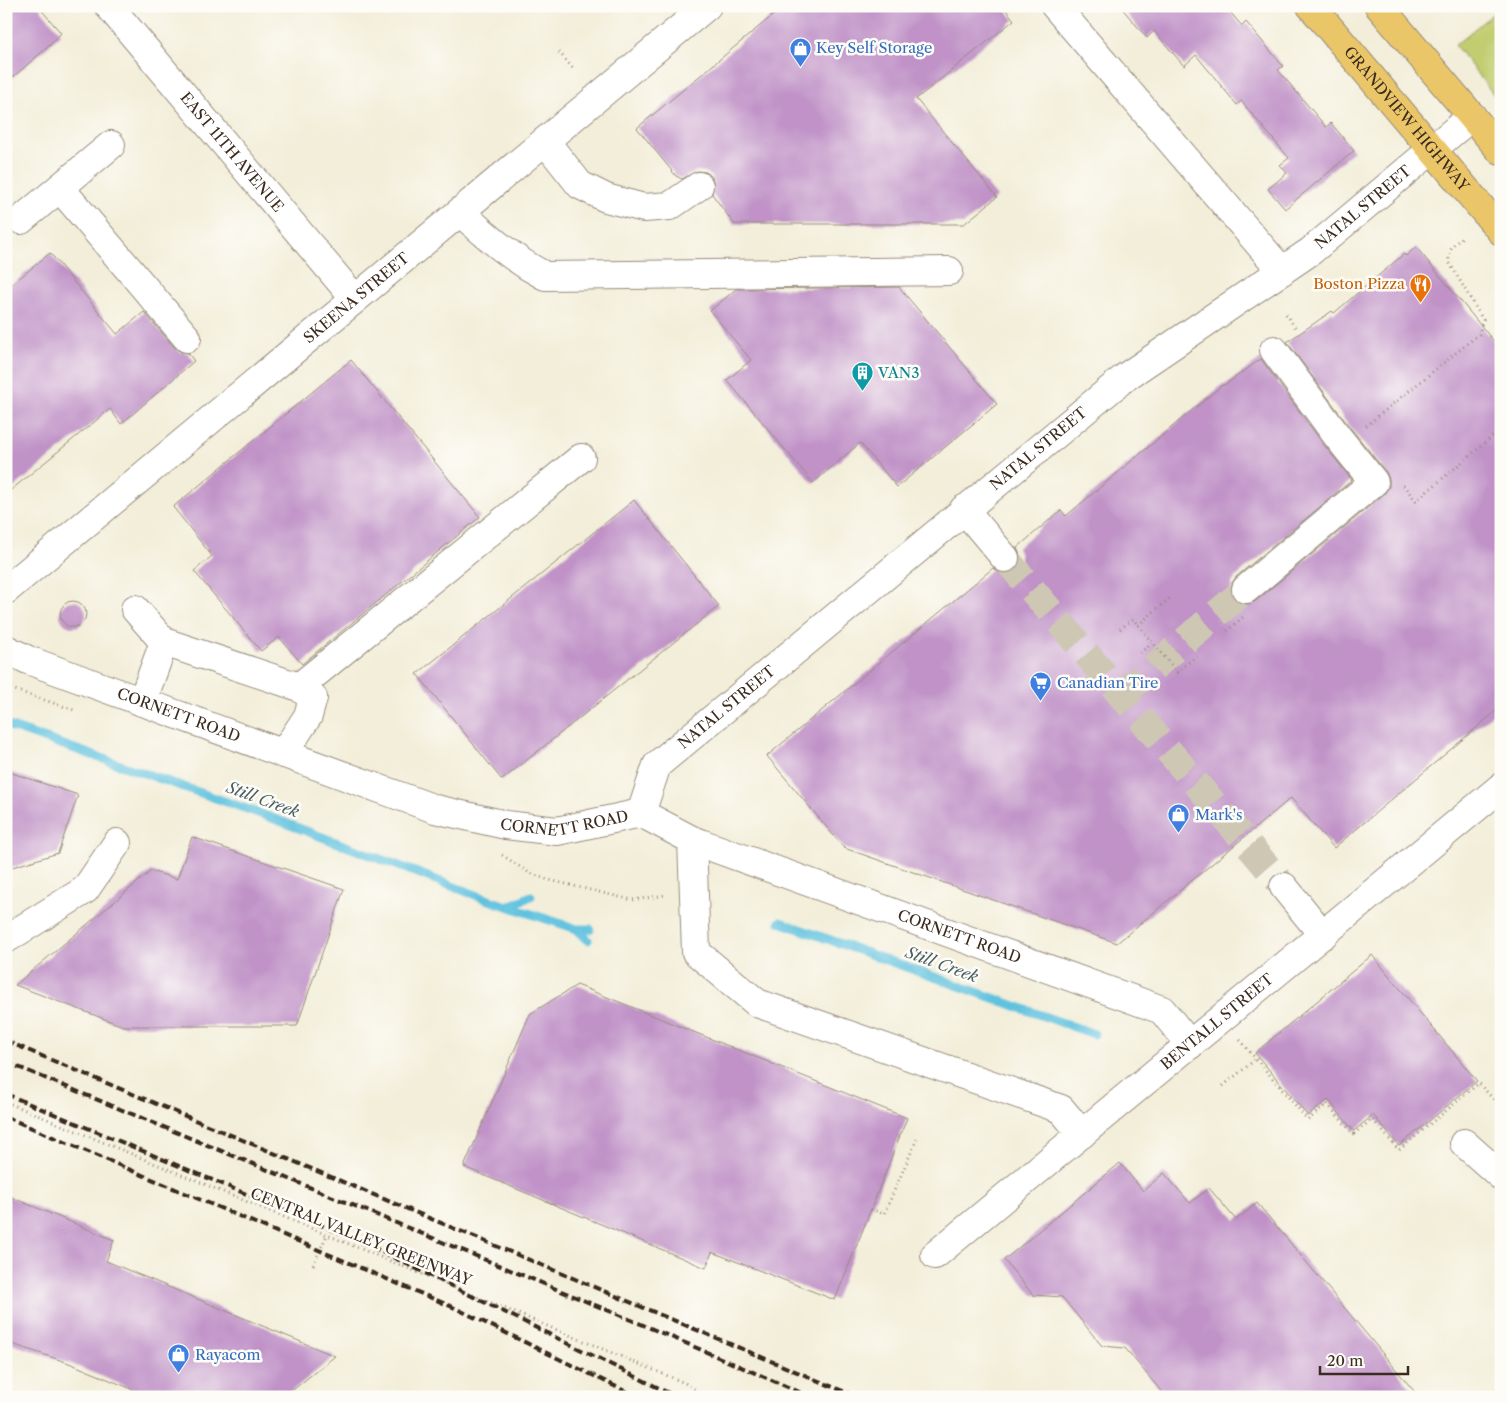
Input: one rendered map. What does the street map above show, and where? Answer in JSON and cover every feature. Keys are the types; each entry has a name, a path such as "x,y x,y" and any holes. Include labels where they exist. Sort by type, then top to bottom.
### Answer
{"main road":[{"name":"GRANDVIEW HIGHWAY","path":"1311,6 1501,230"},
{"path":"1380,6 1501,151"}],"street":[{"name":"EAST 11TH AVENUE","path":"109,6 355,299"},
{"name":"SKEENA STREET","path":"6,590 707,6"},
{"path":"1055,6 1282,271"},
{"name":"NATAL STREET","path":"641,813 657,765 1124,378 1311,251 1472,116"},
{"path":"545,141 580,185 606,198 644,208 670,206 699,186"},
{"path":"22,220 111,145"},
{"path":"60,188 187,338"},
{"path":"460,212 521,263 545,276 949,271"},
{"path":"1246,588 1374,482 1337,436 1274,350"},
{"path":"299,687 581,458"},
{"path":"964,509 1005,558"},
{"path":"136,609 164,642 299,687 313,698 308,716 284,754"},
{"path":"142,702 164,642"},
{"name":"CORNETT ROAD","path":"6,649 28,660 435,809 506,824 558,831 641,813 692,840 1162,1010 1190,1045"},
{"name":"BENTALL STREET","path":"935,1256 1501,787"},
{"path":"692,840 696,952 757,1003 1061,1109 1082,1134"},
{"path":"6,939 85,890 117,843"},
{"path":"1284,887 1323,935"},
{"path":"1464,1143 1501,1176"}],"path":[{"path":"559,52 574,71"},
{"path":"1359,432 1478,334 1483,320 1449,262 1448,254 1450,248 1462,237"},
{"path":"1286,314 1299,334"},
{"path":"1399,480 1416,500 1501,429"},
{"path":"1138,626 1172,596"},
{"path":"1120,629 1133,619 1177,672 1200,653"},
{"path":"1140,653 1152,643"},
{"path":"1240,1040 1308,1120 1327,1104 1354,1134 1372,1119 1399,1150 1479,1083 1501,1108"},
{"path":"1223,1086 1256,1059"},
{"name":"CENTRAL VALLEY GREENWAY","path":"6,1102 685,1383 706,1397"},
{"path":"871,1209 884,1214 918,1138"},
{"path":"313,1264 326,1235"},
{"path":"130,1397 133,1389"}],"green space":[{"path":"1501,7 1501,104 1455,45"}],"building":[{"path":"6,6 38,6 61,33 49,46 6,83"},
{"name":"Key Self Storage","path":"784,6 1003,6 1014,20 916,99 997,197 964,224 734,224 712,194 714,184 712,177 706,172 697,171 682,179 676,176 637,128"},
{"path":"1120,6 1225,6 1242,26 1246,22 1283,66 1278,70 1326,127 1331,123 1354,151 1285,209 1268,189 1287,173 1280,165 1289,158 1241,101 1237,105 1196,55 1184,66 1154,31 1147,38"},
{"path":"1416,247 1501,350 1501,707 1334,848 1291,798 1117,943 844,848 767,756 993,568 1000,573 1008,573 1015,570 1020,563 1020,555 1017,548 1061,510 1066,516 1221,386 1261,359 1352,480 1236,577 1232,583 1231,591 1234,599 1240,603 1248,604 1256,601 1384,494 1389,487 1389,479 1386,472 1349,426 1287,342 1332,311 1334,313 1404,254 1406,256"},
{"path":"50,253 117,334 144,312 175,348 181,352 188,353 194,361 121,424 110,409 6,494 6,289"},
{"name":"VAN3","path":"899,287 997,404 897,487 860,443 813,483 727,380 751,360 710,311 736,289"},
{"path":"351,360 480,517 302,664 279,637 261,651 194,571 212,556 173,507"},
{"path":"634,500 719,606 502,780 417,674"},
{"path":"73,601 82,605 86,614 82,623 73,627 64,623 60,614 64,605"},
{"path":"6,771 78,795 58,853 6,869"},
{"path":"192,837 344,889 297,1026 123,1026 15,985 151,871 177,879"},
{"path":"1372,955 1477,1081 1399,1146 1373,1115 1354,1131 1328,1100 1308,1116 1255,1053"},
{"path":"577,985 907,1118 835,1300 712,1252 706,1268 464,1167 530,1014"},
{"path":"1120,1163 1143,1191 1164,1173 1190,1203 1209,1188 1236,1220 1257,1203 1419,1397 1166,1397 1125,1348 1102,1346 1062,1297 1033,1295 1004,1260"},
{"path":"6,1195 114,1240 106,1261 335,1356 284,1397 151,1397 69,1363 6,1342"}],"waterway":[{"name":"Still Creek","path":"6,725 264,815 489,900 577,929 590,929"},
{"name":"Still Creek","path":"509,906 531,896"},
{"name":"Still Creek","path":"780,922 1094,1034"},
{"name":"Still Creek","path":"577,929 588,940"}],"tunnel":[{"path":"1005,558 1284,887"},
{"path":"1121,695 1246,589"}],"railway":[{"path":"6,1041 857,1397"},
{"path":"6,1062 641,1324 811,1397"},
{"path":"6,1094 364,1243 677,1397"},
{"path":"6,1117 455,1308 637,1397"}],"place":[{"name":"Key Self Storage","path":"800,67"},
{"name":"Boston Pizza","path":"1421,303"},
{"name":"VAN3","path":"862,392"},
{"name":"Canadian Tire","path":"1041,702"},
{"name":"Mark's","path":"1179,834"},
{"name":"Rayacom","path":"179,1374"}]}
